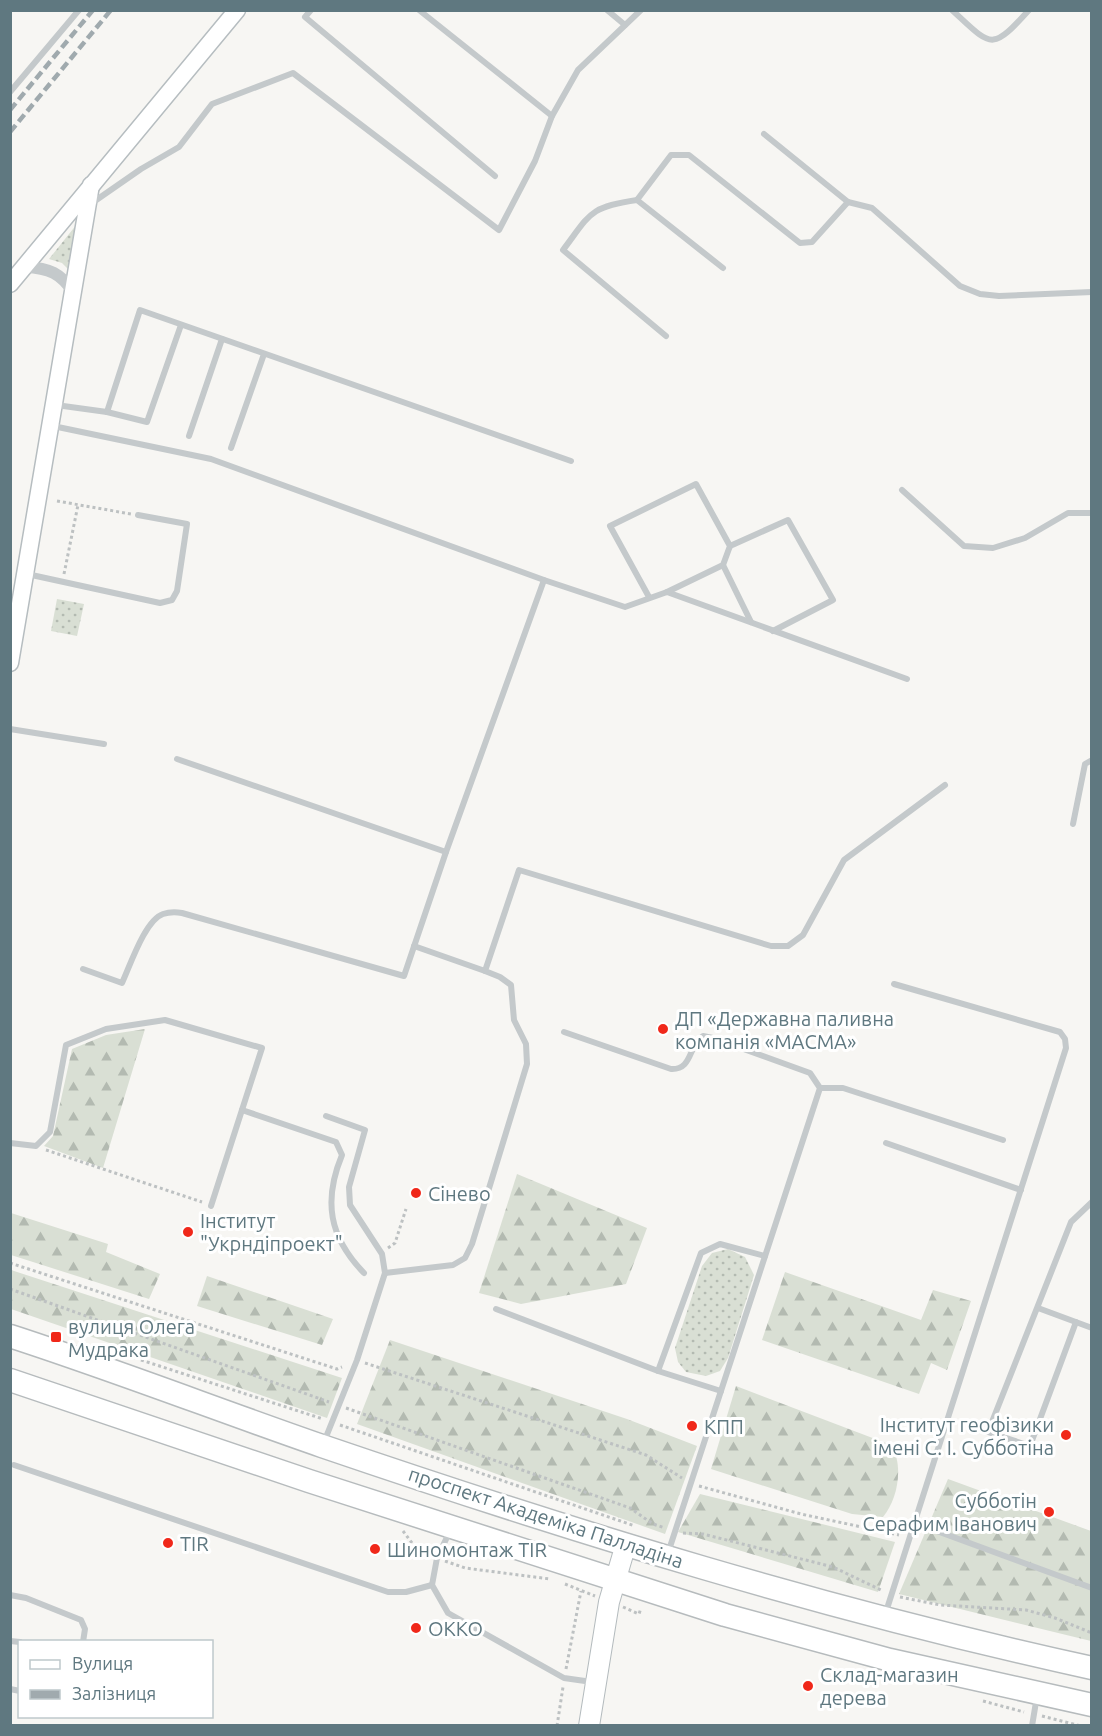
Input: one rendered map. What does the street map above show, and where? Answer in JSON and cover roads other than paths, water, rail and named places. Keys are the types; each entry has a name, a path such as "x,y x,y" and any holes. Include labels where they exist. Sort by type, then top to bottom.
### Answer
{"highway":[{"name":"проспект Академіка Палладіна","path":"10,1336 322,1446 633,1536 667,1556 884,1618 1092,1668"},
{"name":"проспект Академіка Палладіна","path":"10,1380 725,1615 890,1660 1092,1705"}],"main road":[{"path":"589,1725 615,1578 633,1536"}],"street":[{"path":"10,284 237,10"},
{"path":"10,663 56,404 91,185"},
{"path":"25,267 44,268 56,272 65,279 74,293"}],"lane":[{"path":"10,92 79,10"},
{"path":"311,10 305,16 495,176"},
{"path":"419,10 552,116"},
{"path":"607,10 625,25"},
{"path":"87,206 141,169 179,147 212,104 293,73 499,230 535,161 552,116 578,70 641,10"},
{"path":"952,10 982,38 990,41 1004,38 1029,10"},
{"path":"764,134 848,202 872,208 960,286 980,294 999,296 1092,292"},
{"path":"666,336 562,250 589,216 600,207 637,200 671,155 680,153 689,155 800,243 812,242 848,202"},
{"path":"637,200 723,268"},
{"path":"107,412 140,310 571,461"},
{"path":"56,404 107,412 147,422 181,325"},
{"path":"189,436 222,339"},
{"path":"231,448 264,354"},
{"path":"52,426 211,459 544,580 626,607 667,592 723,566 730,546 788,520 833,600 773,631"},
{"path":"649,597 610,526 696,484 730,546"},
{"path":"902,490 964,546 993,548 1025,538 1068,513 1092,513"},
{"path":"27,574 160,603 172,600 177,591 187,524 138,515"},
{"path":"723,566 752,623"},
{"path":"83,969 122,983 149,926 162,914 171,912 182,913 404,976 544,580"},
{"path":"667,592 907,679"},
{"path":"10,729 104,744"},
{"path":"177,759 446,852"},
{"path":"1073,824 1085,765 1092,760"},
{"path":"485,971 519,870 771,946 788,946 803,935 844,860 945,785"},
{"path":"385,1273 453,1265 465,1258 472,1244 527,1064 526,1044 514,1020 511,985 500,977 414,946"},
{"path":"884,1618 1066,1048 1065,1039 1060,1032 894,984"},
{"path":"10,1143 36,1146 50,1131 66,1045 106,1029 165,1020 262,1048 211,1206"},
{"path":"564,1032 671,1069 680,1070 686,1064 697,1040 703,1036 713,1038 810,1073 820,1088"},
{"path":"820,1088 843,1088 1003,1140"},
{"path":"667,1556 820,1088"},
{"path":"243,1110 336,1142 342,1155 331,1180 330,1207 336,1232 364,1273"},
{"path":"322,1446 357,1360 385,1273 382,1254 350,1205 349,1186 365,1130 326,1116"},
{"path":"886,1143 1021,1190"},
{"path":"1076,1322 1030,1446 988,1432 1071,1222 1092,1202"},
{"path":"658,1371 701,1253 720,1244 765,1256"},
{"path":"1038,1308 1092,1328"},
{"path":"496,1309 658,1371 721,1390"},
{"path":"14,1465 388,1592 406,1592 432,1585"},
{"path":"915,1523 1092,1588"},
{"path":"452,1527 437,1558 432,1585 448,1613 564,1677 596,1683"},
{"path":"10,1595 26,1598 81,1620 85,1629 83,1640"},
{"path":"1032,1725 1038,1692"}],"railway":[{"path":"10,110 93,10"},
{"path":"10,132 111,10"}],"place":[{"name":"ДП «Державна паливна компанія «МАСМА»","path":"663,1029"},
{"name":"Сінево","path":"416,1193"},
{"name":"Інститут \"Укрндіпроект\"","path":"188,1232"},
{"name":"вулиця Олега Мудрака","path":"56,1337"},
{"name":"КПП","path":"692,1426"},
{"name":"Інститут геофізики імені С. І. Субботіна","path":"1066,1435"},
{"name":"Субботін Серафим Іванович","path":"1049,1512"},
{"name":"TIR","path":"168,1543"},
{"name":"Шиномонтаж TIR","path":"375,1549"},
{"name":"ОККО","path":"416,1628"},
{"name":"Склад-магазин дерева","path":"808,1686"}]}
